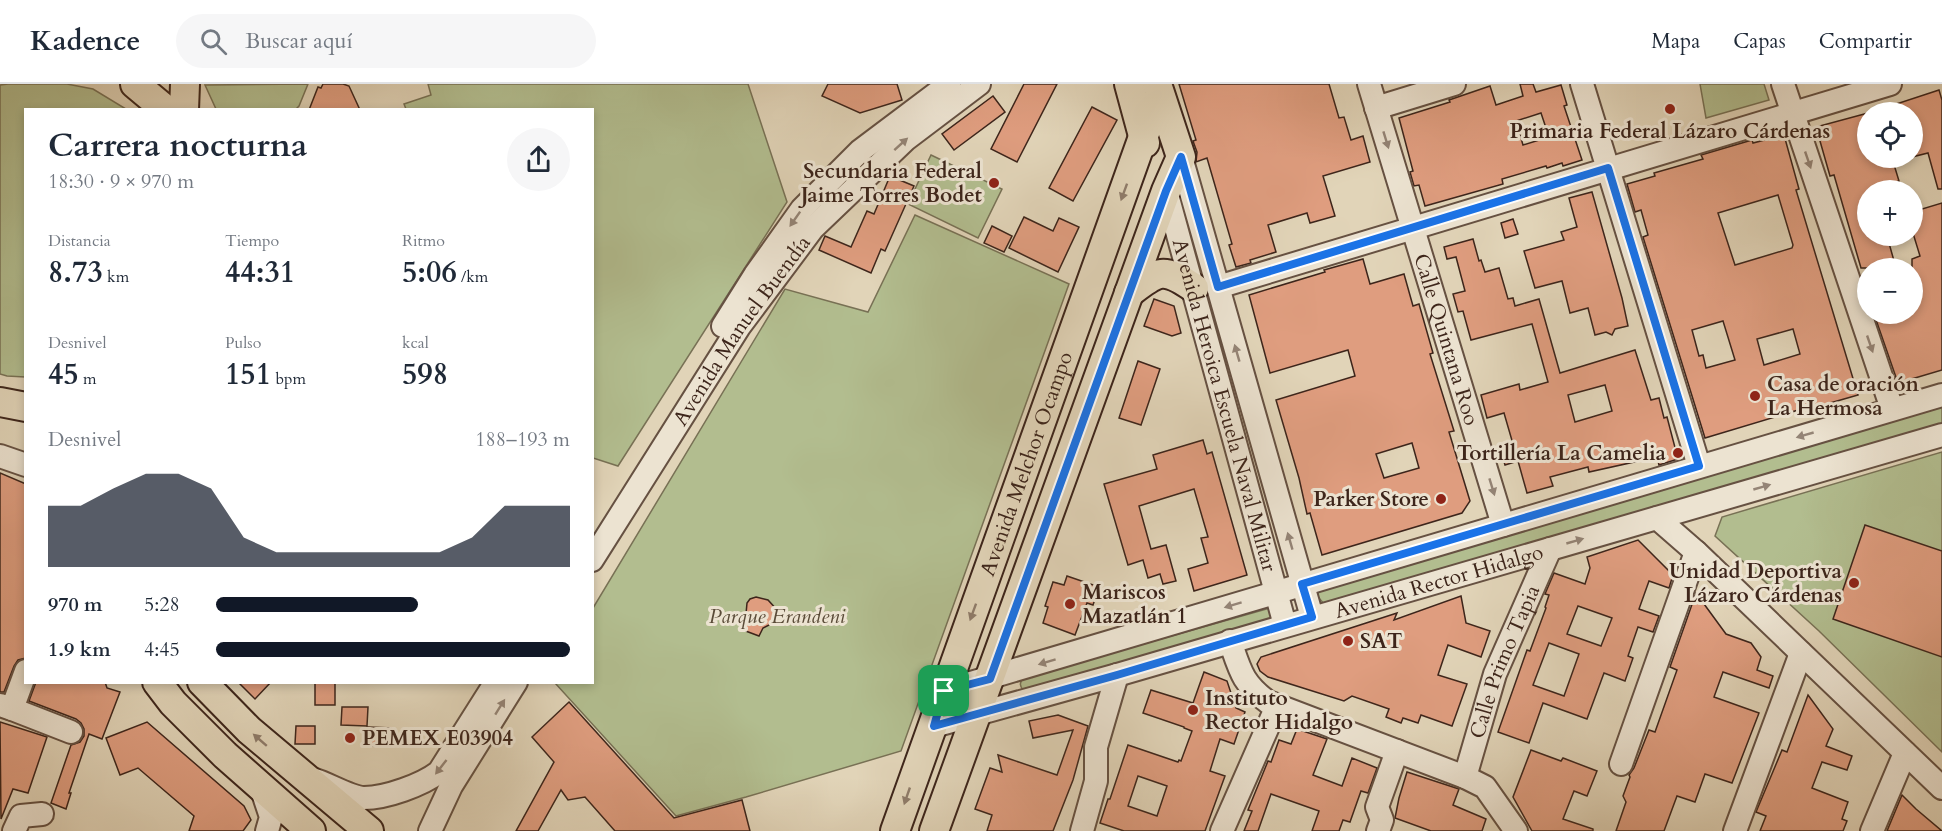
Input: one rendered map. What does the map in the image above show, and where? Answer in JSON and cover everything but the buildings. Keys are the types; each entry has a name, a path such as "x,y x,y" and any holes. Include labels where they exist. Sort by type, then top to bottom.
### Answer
{"main road":[{"path":"135,84 164,108"},
{"path":"184,108 185,84"},
{"name":"Avenida Heroica Escuela Naval Militar","path":"1129,84 1143,137 1166,191"},
{"name":"Avenida Heroica Escuela Naval Militar","path":"1159,91 1181,157"},
{"name":"Avenida Melchor Ocampo","path":"895,831 1159,91"},
{"name":"Avenida Melchor Ocampo","path":"934,831 1166,191 1181,157"},
{"path":"1129,293 1153,275 1174,274 1206,287"},
{"path":"158,684 172,703 225,755 311,831"},
{"path":"204,684 249,730 369,831"}],"street":[{"name":"Avenida Manuel Buendía","path":"594,528 755,275 802,209 860,152 949,84"},
{"name":"Avenida Manuel Buendía","path":"594,557 739,327 813,228 905,140 979,84"},
{"name":"Calle Quintana Roo","path":"1369,84 1503,525"},
{"path":"1376,108 1454,84"},
{"path":"1582,84 1699,466"},
{"path":"1783,84 1892,409"},
{"path":"1206,287 1413,228 1890,84"},
{"name":"Avenida Heroica Escuela Naval Militar","path":"1181,157 1206,287 1276,592 1286,625"},
{"name":"Avenida Heroica Escuela Naval Militar","path":"1166,191 1206,287 1312,617"},
{"name":"Avenida Rector Hidalgo","path":"944,691 1942,395"},
{"name":"Avenida Rector Hidalgo","path":"934,726 1942,435"},
{"path":"0,456 24,464"},
{"path":"1656,518 1696,552 1942,788"},
{"name":"Calle Primo Tapia","path":"1465,777 1495,674 1550,549"},
{"path":"1621,764 1696,552"},
{"path":"1230,641 1240,670 1251,689 1277,706 1465,777 1485,788 1516,831"},
{"path":"1735,831 1801,653"},
{"path":"24,675 6,707 71,732"},
{"path":"1082,831 1096,781 1096,747 1117,675"},
{"path":"297,772 362,798 390,794 432,777 439,772 495,684"},
{"path":"430,831 451,786 515,684"},
{"path":"1222,831 1277,706"},
{"path":"1378,831 1382,819 1377,807 1397,751"},
{"path":"1872,831 1905,753"},
{"path":"260,785 271,817 267,831"},
{"path":"14,831 21,816 42,813"}],"green space":[{"path":"67,84 93,89 124,108 24,108 24,377 0,374 0,85"},
{"path":"308,84 297,108 216,108 205,85"},
{"path":"428,84 748,84 787,202 618,466 594,458 594,108 406,108 404,104 431,95"},
{"path":"1700,84 1764,84 1769,100 1706,118"},
{"path":"931,155 1002,189 978,238 908,204"},
{"name":"Parque Erandeni","path":"915,215 1069,284 901,751 676,816 556,684 594,684 594,606 785,289 868,312"},
{"path":"1942,407 1942,426 1325,605 1318,597 1318,591"},
{"name":"Unidad Deportiva Lázaro Cárdenas","path":"1942,452 1942,752 1819,631 1715,536 1722,517"},
{"path":"1270,608 1276,619 1023,690 1021,686 1023,678"}],"place":[{"name":"Primaria Federal Lázaro Cárdenas","path":"1670,109"},
{"name":"Secundaria Federal Jaime Torres Bodet","path":"994,183"},
{"name":"Casa de oración La Hermosa","path":"1755,396"},
{"name":"Tortillería La Camelia","path":"1678,453"},
{"name":"Parker Store","path":"1441,499"},
{"name":"Unidad Deportiva Lázaro Cárdenas","path":"1854,583"},
{"name":"Mariscos Mazatlán 1","path":"1070,604"},
{"name":"SAT","path":"1348,641"},
{"name":"Instituto Rector Hidalgo","path":"1193,710"},
{"name":"PEMEX E03904","path":"350,738"}],"route":[{"path":"1181,157 1218,287 1608,168 1699,466 1302,584 1312,617 934,726 944,691 990,679 1166,191 1181,157"}]}
